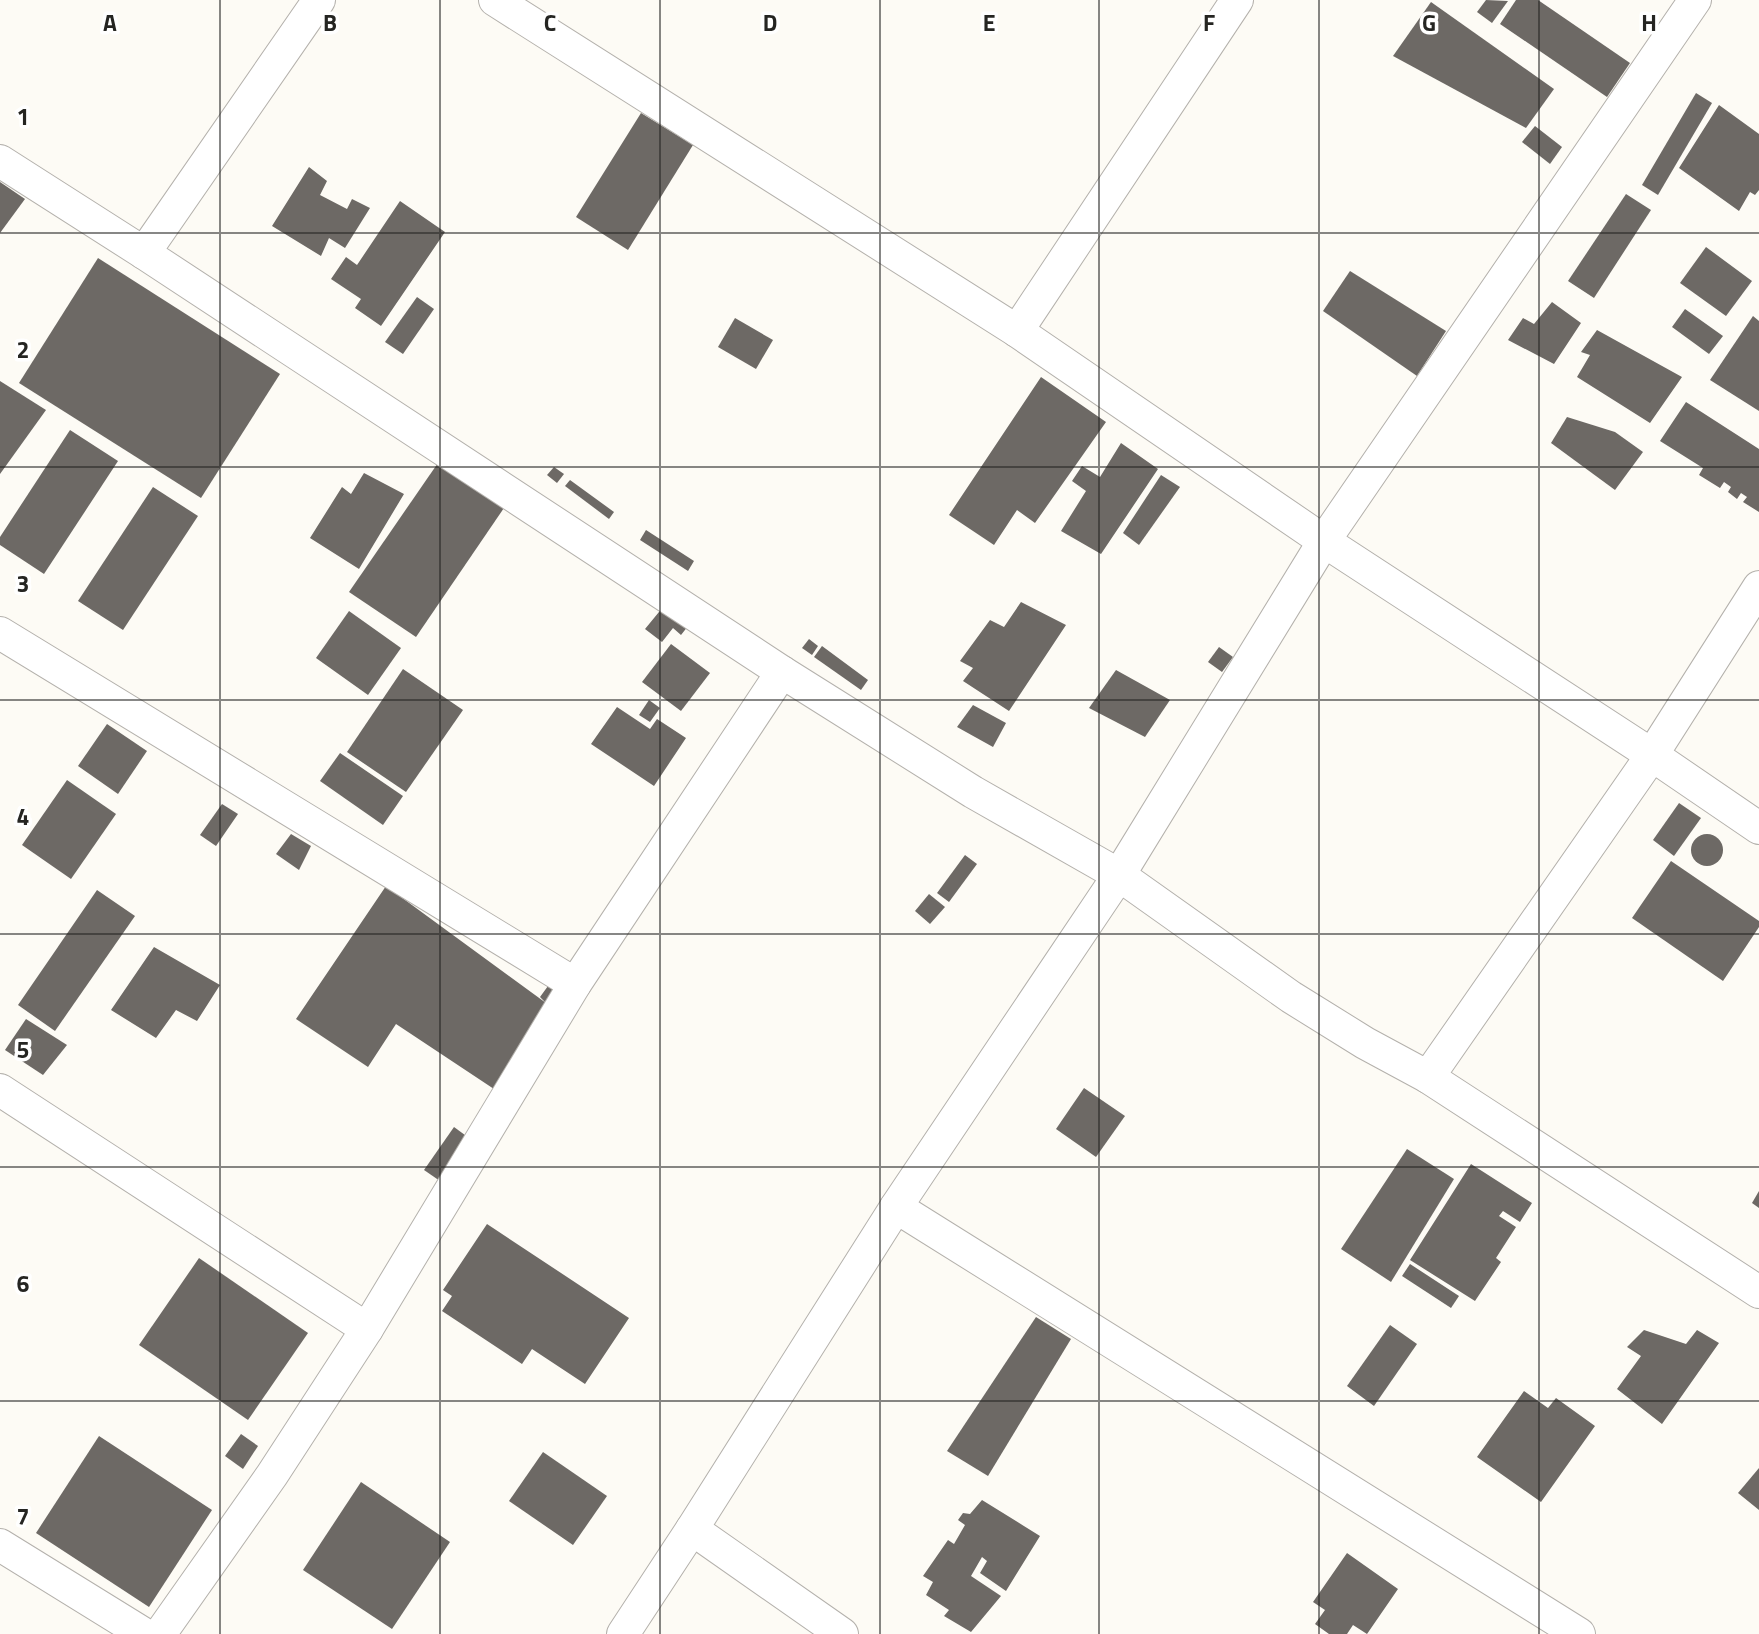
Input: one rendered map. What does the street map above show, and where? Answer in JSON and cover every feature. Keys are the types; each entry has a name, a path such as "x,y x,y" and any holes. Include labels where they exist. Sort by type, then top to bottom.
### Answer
{"street":[{"path":"144,253 319,0"},
{"path":"495,0 1017,331 1324,541 1759,828"},
{"path":"1017,331 1237,0"},
{"path":"623,1634 896,1207 1119,876 1324,541 1695,0"},
{"path":"0,161 782,672 973,792 1119,876 1292,997 1365,1043 1428,1077 1759,1292"},
{"path":"1428,1077 1652,755 1759,587"},
{"path":"0,633 575,984"},
{"path":"160,1634 272,1475 367,1329 575,984 782,672"},
{"path":"0,1090 367,1329"},
{"path":"896,1207 1579,1634"},
{"path":"692,1529 842,1634"},
{"path":"0,1545 144,1634"}],"building":[{"path":"1486,0 1508,1 1492,23 1477,12"},
{"path":"1516,0 1538,0 1630,63 1607,97 1500,24"},
{"path":"1431,2 1554,89 1526,128 1393,56"},
{"path":"1696,93 1712,103 1658,195 1642,185"},
{"path":"1719,105 1759,134 1759,190 1755,195 1750,192 1739,211 1679,168"},
{"path":"641,113 693,145 628,250 576,217"},
{"path":"1535,126 1562,147 1550,164 1522,142"},
{"path":"309,167 327,181 320,195 347,209 352,199 370,208 345,248 329,238 321,256 272,226"},
{"path":"0,182 25,199 0,233"},
{"path":"1626,194 1651,210 1594,298 1568,281"},
{"path":"400,201 445,232 381,326 355,308 361,299 331,279 346,257 357,265"},
{"path":"1706,247 1752,281 1726,316 1680,283"},
{"path":"98,258 280,374 201,498 19,383"},
{"path":"1350,271 1446,331 1417,376 1323,311"},
{"path":"417,297 434,309 403,354 385,342"},
{"path":"1552,302 1581,323 1554,364 1508,340 1523,318 1534,324"},
{"path":"1685,309 1723,336 1709,354 1672,327"},
{"path":"1753,316 1759,321 1759,411 1710,380"},
{"path":"735,318 773,340 756,369 718,347"},
{"path":"1597,330 1682,377 1650,423 1577,377 1590,355 1581,352"},
{"path":"1041,377 1106,422 1035,523 1017,510 994,545 949,515"},
{"path":"0,381 46,410 0,474"},
{"path":"1686,402 1759,449 1759,512 1743,502 1747,497 1741,493 1737,499 1728,492 1731,487 1724,482 1720,488 1699,475 1703,468 1660,441"},
{"path":"1567,417 1615,432 1643,452 1615,490 1551,443"},
{"path":"70,430 118,461 44,574 0,545 0,537"},
{"path":"1121,443 1158,469 1101,554 1061,531 1086,491 1072,481 1082,466 1100,477"},
{"path":"440,460 506,505 416,637 349,592"},
{"path":"554,467 564,474 557,483 547,475"},
{"path":"364,473 404,494 359,569 310,538 342,487 351,494"},
{"path":"1161,475 1180,487 1139,545 1123,533"},
{"path":"570,480 614,512 609,519 565,486"},
{"path":"153,487 198,516 123,630 78,601"},
{"path":"646,530 694,561 688,571 640,540"},
{"path":"668,601 692,621 681,635 673,628 662,642 645,629"},
{"path":"1021,602 1066,625 1009,711 963,681 973,668 960,661 990,620 1004,627"},
{"path":"349,611 401,648 368,695 316,658"},
{"path":"809,639 818,646 812,655 802,648"},
{"path":"671,644 710,673 681,711 642,682"},
{"path":"822,646 868,680 861,690 814,657"},
{"path":"1219,647 1233,657 1222,672 1208,662"},
{"path":"403,669 463,710 406,792 347,752"},
{"path":"1116,670 1170,700 1145,737 1089,708"},
{"path":"649,700 660,708 650,722 639,715"},
{"path":"973,705 1006,723 993,747 957,727"},
{"path":"617,707 650,729 657,719 686,738 654,786 591,744"},
{"path":"107,724 147,751 118,794 78,766"},
{"path":"340,753 403,796 383,825 320,781"},
{"path":"67,780 116,814 71,879 22,845"},
{"path":"1679,803 1701,818 1674,856 1653,840"},
{"path":"222,804 238,814 216,846 200,835"},
{"path":"291,834 311,846 299,870 276,854"},
{"path":"1707,834 1718,839 1723,850 1718,861 1707,866 1696,861 1691,850 1696,839"},
{"path":"965,855 977,864 949,902 937,893"},
{"path":"1671,861 1759,921 1759,927 1723,981 1632,918"},
{"path":"386,886 546,1003 540,997 548,986 561,995 500,1093 396,1024 368,1067 296,1019"},
{"path":"97,890 135,916 55,1031 18,1005"},
{"path":"929,894 945,907 930,924 915,911"},
{"path":"154,947 220,985 197,1021 176,1010 156,1038 111,1010"},
{"path":"26,1019 67,1045 43,1075 5,1050"},
{"path":"1084,1088 1125,1116 1096,1157 1056,1129"},
{"path":"454,1127 469,1138 440,1181 424,1170"},
{"path":"1407,1149 1454,1179 1391,1282 1341,1249"},
{"path":"1471,1164 1532,1203 1520,1222 1503,1211 1499,1216 1516,1227 1496,1258 1501,1262 1475,1301 1410,1260"},
{"path":"1759,1191 1759,1208 1752,1203"},
{"path":"487,1224 629,1318 585,1384 532,1349 522,1364 442,1311 452,1296 443,1290"},
{"path":"199,1258 308,1333 248,1420 139,1345"},
{"path":"1410,1264 1459,1296 1451,1308 1402,1276"},
{"path":"1036,1317 1071,1339 988,1476 947,1451"},
{"path":"1390,1325 1417,1344 1374,1406 1347,1386"},
{"path":"1644,1330 1686,1344 1697,1330 1719,1343 1662,1424 1617,1389 1641,1356 1627,1347"},
{"path":"1524,1391 1548,1408 1556,1398 1595,1426 1541,1502 1477,1457"},
{"path":"241,1434 258,1446 243,1469 225,1456"},
{"path":"99,1436 212,1510 149,1607 36,1533"},
{"path":"543,1452 607,1496 573,1545 509,1501"},
{"path":"1759,1468 1759,1510 1738,1493"},
{"path":"361,1482 450,1542 392,1629 303,1570"},
{"path":"982,1500 1040,1536 1006,1591 980,1573 987,1561 982,1557 971,1576 1001,1596 971,1632 944,1616 949,1610 926,1595 933,1582 923,1576 948,1540 954,1544 965,1525 958,1520 963,1513 970,1514"},
{"path":"1347,1553 1398,1589 1367,1634 1353,1625 1347,1634 1329,1634 1315,1624 1325,1610 1313,1602"}]}
